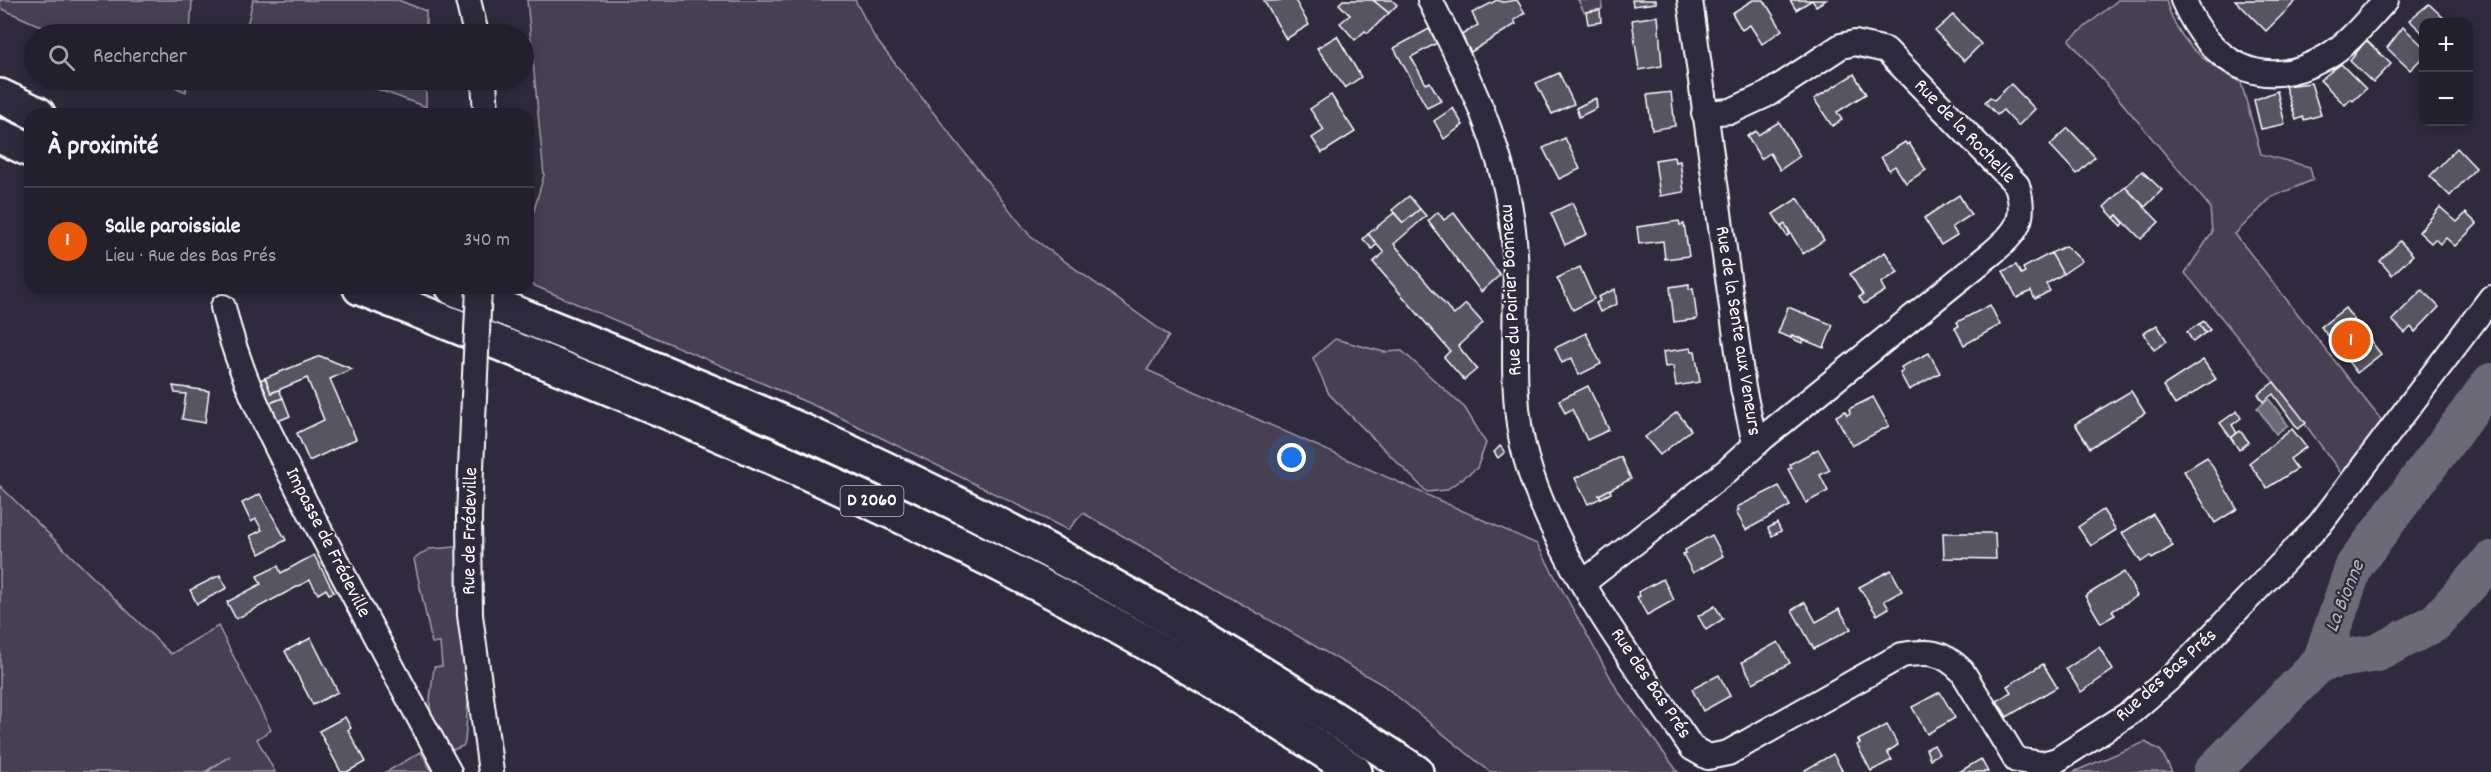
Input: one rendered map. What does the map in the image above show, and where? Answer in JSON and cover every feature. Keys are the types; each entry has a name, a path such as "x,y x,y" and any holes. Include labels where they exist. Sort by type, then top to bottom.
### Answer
{"highway":[{"path":"0,96 25,108"},
{"path":"0,136 24,147"},
{"name":"D 2060","path":"375,294 705,427 925,526 1053,591 1191,668 1355,772"},
{"name":"D 2060","path":"468,294 769,416 924,487 1155,608 1311,702 1416,772"}],"street":[{"path":"468,0 474,24"},
{"name":"Rue du Poirier Bonneau","path":"1430,0 1483,108 1497,148 1512,215 1518,414 1526,457 1547,518 1584,582"},
{"name":"Rue de la Sente aux Veneurs","path":"1584,582 1728,470 1755,444 1743,388 1690,0"},
{"path":"2183,0 2194,27 2215,51 2239,66 2269,73 2298,69 2328,56 2386,0"},
{"name":"Rue de la Rochelle","path":"1704,113 1731,111 1768,94 1841,46 1855,43 1871,46 1886,51 2017,185 2022,203 2021,217 2013,235 1755,444"},
{"path":"485,90 486,108"},
{"name":"Rue de Frédeville","path":"479,294 469,516 470,615 491,772"},
{"name":"Rue des Bas Prés","path":"1584,582 1692,748 1708,756 1728,753 1902,655 1928,652 1950,659 1962,671 2016,760 2042,764 2057,760 2130,713 2172,677 2256,593 2320,524 2491,298"},
{"name":"Impasse de Frédeville","path":"223,307 232,348 270,433 407,698 449,772"}],"shaded area":[{"path":"0,0 192,0 191,24 36,24 0,8"},
{"path":"253,0 398,0 426,11 426,24 247,24"},
{"path":"527,0 855,0 875,38 1031,237 1169,336 1147,370 1537,544 1618,691 1678,772 1490,772 1383,685 1083,513 1068,530 827,411 534,286 534,210 544,175 534,72 534,24 529,24"},
{"path":"1578,0 1602,0 1602,9 1584,12"},
{"path":"2118,0 2166,0 2177,27 2193,49 2203,59 2241,82 2261,154 2310,167 2313,180 2272,197 2235,234 2386,426 2344,477 2274,382 2185,273 2212,233 2210,207 2069,40"},
{"path":"379,90 426,90 426,107"},
{"path":"1335,339 1384,352 1402,351 1465,408 1486,443 1477,468 1446,490 1427,492 1329,394 1313,358"},
{"path":"2269,399 2288,425 2276,434 2257,408"},
{"path":"0,486 171,654 218,626 271,730 257,739 275,772 207,772 230,756 205,772 0,772"},
{"path":"456,547 469,689 465,742 463,746 450,751 436,729 430,711 434,667 442,666 440,643 432,643 414,559 429,549"},
{"path":"2145,742 2161,751 2172,772 2073,772"},
{"path":"421,752 432,772 386,772"}],"building":[{"path":"1295,0 1309,25 1286,39 1264,1"},
{"path":"1343,0 1373,0 1389,13 1368,33 1365,31 1355,40 1340,23 1350,15 1339,4"},
{"path":"1373,0 1392,0 1397,5 1389,13"},
{"path":"1497,0 1503,2 1517,0 1525,13 1514,20 1516,24 1471,52 1460,36 1478,25 1472,13"},
{"path":"1632,0 1656,0 1656,3 1633,6"},
{"path":"1753,0 1764,0 1782,30 1762,44 1750,25 1742,30 1732,13"},
{"path":"1790,0 1812,0 1796,10"},
{"path":"1812,0 1826,0 1816,6"},
{"path":"2235,0 2297,0 2266,31"},
{"path":"2429,4 2444,18 2419,18 2419,29 2409,20"},
{"path":"1600,10 1601,22 1588,24 1586,12"},
{"path":"1953,15 1981,44 1964,61 1935,31"},
{"path":"1658,16 1662,66 1639,70 1632,20"},
{"path":"2403,27 2419,42 2419,61 2410,70 2387,48"},
{"path":"1429,29 1437,43 1411,57 1426,84 1430,82 1441,101 1427,108 1394,48"},
{"path":"1337,36 1361,77 1345,88 1317,48"},
{"path":"2366,40 2391,64 2373,83 2350,61"},
{"path":"2341,64 2366,89 2345,105 2320,80"},
{"path":"1559,73 1574,104 1552,114 1536,83"},
{"path":"1854,74 1866,94 1837,112 1842,120 1832,126 1814,99"},
{"path":"2311,83 2321,115 2296,120 2285,86"},
{"path":"2011,84 2035,109 2018,126 2003,110 1997,115 1985,102 1990,97 1994,100"},
{"path":"2277,91 2285,124 2261,129 2254,100"},
{"path":"1671,92 1675,126 1652,130 1647,95"},
{"path":"1331,95 1355,132 1322,153 1312,138 1324,130 1310,109"},
{"path":"1596,98 1597,108 1579,117 1576,108"},
{"path":"1453,108 1463,125 1444,139 1434,121"},
{"path":"1779,122 1800,156 1780,170 1770,153 1761,159 1747,136 1756,131 1758,135"},
{"path":"2068,128 2095,157 2077,174 2050,145"},
{"path":"1565,138 1580,169 1559,179 1543,148"},
{"path":"1905,142 1907,145 1909,143 1926,170 1906,183 1895,166 1889,170 1881,157"},
{"path":"2457,148 2476,168 2450,196 2430,176"},
{"path":"1674,157 1675,162 1680,161 1684,192 1660,196 1655,160"},
{"path":"2142,171 2162,190 2145,207 2125,187"},
{"path":"2125,187 2159,222 2141,239 2117,215 2114,218 2104,207"},
{"path":"1959,195 1971,215 1952,227 1957,235 1941,245 1924,218"},
{"path":"1409,196 1420,209 1403,223 1392,210"},
{"path":"1798,198 1824,240 1803,254 1785,224 1781,227 1773,214"},
{"path":"1572,203 1587,234 1565,245 1551,213"},
{"path":"2440,207 2457,222 2466,213 2477,224 2455,246 2446,238 2440,244 2435,239 2431,243 2419,232"},
{"path":"1420,209 1426,216 1394,244 1454,315 1466,304 1483,323 1458,346 1477,369 1464,380 1444,357 1450,351 1373,262 1384,253 1368,234 1394,213 1403,223"},
{"path":"1438,212 1444,220 1454,213 1500,275 1481,292 1428,221"},
{"path":"2117,215 2124,223 2122,226 2114,218"},
{"path":"1679,221 1680,225 1684,224 1689,256 1665,259 1663,241 1639,244 1637,227"},
{"path":"1785,224 1790,234 1787,236 1781,227"},
{"path":"1368,234 1377,244 1372,249 1363,239"},
{"path":"2400,241 2413,255 2392,275 2380,261"},
{"path":"2066,246 2082,261 2063,274 2051,253"},
{"path":"1885,252 1898,272 1881,283 1885,291 1864,304 1859,297 1863,295 1850,274"},
{"path":"2051,253 2063,274 2046,284 2050,291 2035,299 2031,291 2017,298 2003,271 2016,265 2021,274 2025,272 2023,268"},
{"path":"1580,267 1594,299 1573,310 1557,278"},
{"path":"1689,284 1689,289 1693,288 1697,319 1674,322 1670,287"},
{"path":"1615,289 1617,304 1600,312 1596,303 1600,301 1598,297"},
{"path":"2422,290 2439,307 2415,332 2411,327 2405,333 2392,320"},
{"path":"1990,305 2000,325 1964,345 1955,328 1959,326 1957,322"},
{"path":"1788,307 1833,325 1824,348 1792,335 1791,338 1778,333"},
{"path":"2345,308 2381,354 2357,373 2321,327"},
{"path":"2204,321 2210,330 2205,333 2199,324"},
{"path":"2199,324 2205,333 2193,342 2187,332"},
{"path":"2157,325 2167,341 2154,350 2144,333"},
{"path":"1586,333 1601,364 1579,375 1572,358 1562,363 1555,348"},
{"path":"1792,335 1803,340 1802,343 1791,338"},
{"path":"1691,348 1695,351 1700,382 1676,386 1673,366 1665,367 1663,352"},
{"path":"1929,353 1940,373 1909,390 1900,373 1903,371 1901,367"},
{"path":"320,356 352,369 330,379 356,439 309,461 297,433 324,420 307,378 271,393 265,378"},
{"path":"2203,360 2216,379 2175,405 2163,386"},
{"path":"265,378 271,393 279,390 283,398 270,403 260,380"},
{"path":"2274,382 2306,423 2298,429 2273,394 2263,402 2258,394"},
{"path":"173,386 209,391 205,423 182,419 186,394 175,393"},
{"path":"1588,386 1609,430 1587,440 1572,409 1565,413 1559,400"},
{"path":"2131,391 2145,413 2090,448 2075,424"},
{"path":"1873,397 1889,426 1852,446 1836,416 1845,411 1847,415 1850,413 1849,409"},
{"path":"283,398 290,416 278,421 270,403"},
{"path":"2237,411 2241,418 2232,425 2237,433 2231,438 2220,423"},
{"path":"1677,412 1691,430 1660,455 1645,437"},
{"path":"2292,429 2306,447 2290,459 2297,469 2267,488 2249,463"},
{"path":"2240,431 2249,442 2239,450 2231,438"},
{"path":"1500,446 1505,452 1498,458 1494,452"},
{"path":"1818,449 1830,470 1820,475 1828,491 1806,503 1788,469 1792,468 1790,464"},
{"path":"1621,457 1631,479 1599,495 1601,498 1588,504 1575,478"},
{"path":"2207,457 2237,509 2215,523 2184,471"},
{"path":"1779,486 1790,506 1746,530 1736,512 1739,510 1737,507"},
{"path":"1610,489 1611,493 1601,498 1599,495"},
{"path":"260,494 286,540 260,554 250,536 262,530 256,519 251,522 242,503"},
{"path":"2103,510 2116,530 2091,546 2078,527"},
{"path":"2153,514 2173,546 2152,559 2150,556 2141,562 2122,533"},
{"path":"1777,523 1781,531 1772,536 1768,528"},
{"path":"1943,533 1995,533 1996,559 1944,558"},
{"path":"1712,535 1723,556 1693,573 1683,554 1686,553 1685,550"},
{"path":"314,555 334,592 329,594 326,589 318,594 310,580 236,619 227,602 261,584 257,576 278,566 281,573"},
{"path":"1891,570 1902,591 1884,601 1889,608 1877,615 1859,587"},
{"path":"2124,572 2137,596 2112,611 2115,615 2101,623 2085,596"},
{"path":"220,575 227,588 197,604 190,590"},
{"path":"1663,579 1674,600 1647,615 1637,597 1640,596 1638,592"},
{"path":"1805,602 1816,622 1839,609 1851,629 1814,649 1792,610"},
{"path":"1715,606 1723,619 1706,630 1698,616"},
{"path":"311,638 338,692 313,705 285,651"},
{"path":"1778,642 1790,663 1753,683 1742,662"},
{"path":"2099,647 2113,670 2081,692 2066,669"},
{"path":"2043,664 2057,687 2007,717 1997,701 2011,692 2007,686"},
{"path":"1719,675 1730,696 1703,711 1692,689"},
{"path":"1940,692 1955,718 1927,734 1912,707"},
{"path":"345,717 351,728 348,730 365,762 347,772 341,772 319,731"},
{"path":"1887,725 1898,745 1887,752 1892,760 1871,771 1857,745 1860,743 1858,740"},
{"path":"1934,745 1939,754 1930,759 1926,749"},
{"path":"1833,754 1843,772 1806,772 1805,770"},
{"path":"1981,759 1988,772 1959,772"}],"waterway":[{"name":"La Bionne","path":"2212,772 2321,662 2354,566 2491,382"},
{"path":"2321,662 2377,653 2435,623 2491,560"}],"place":[{"name":"Salle paroissiale","path":"2351,340"}]}
